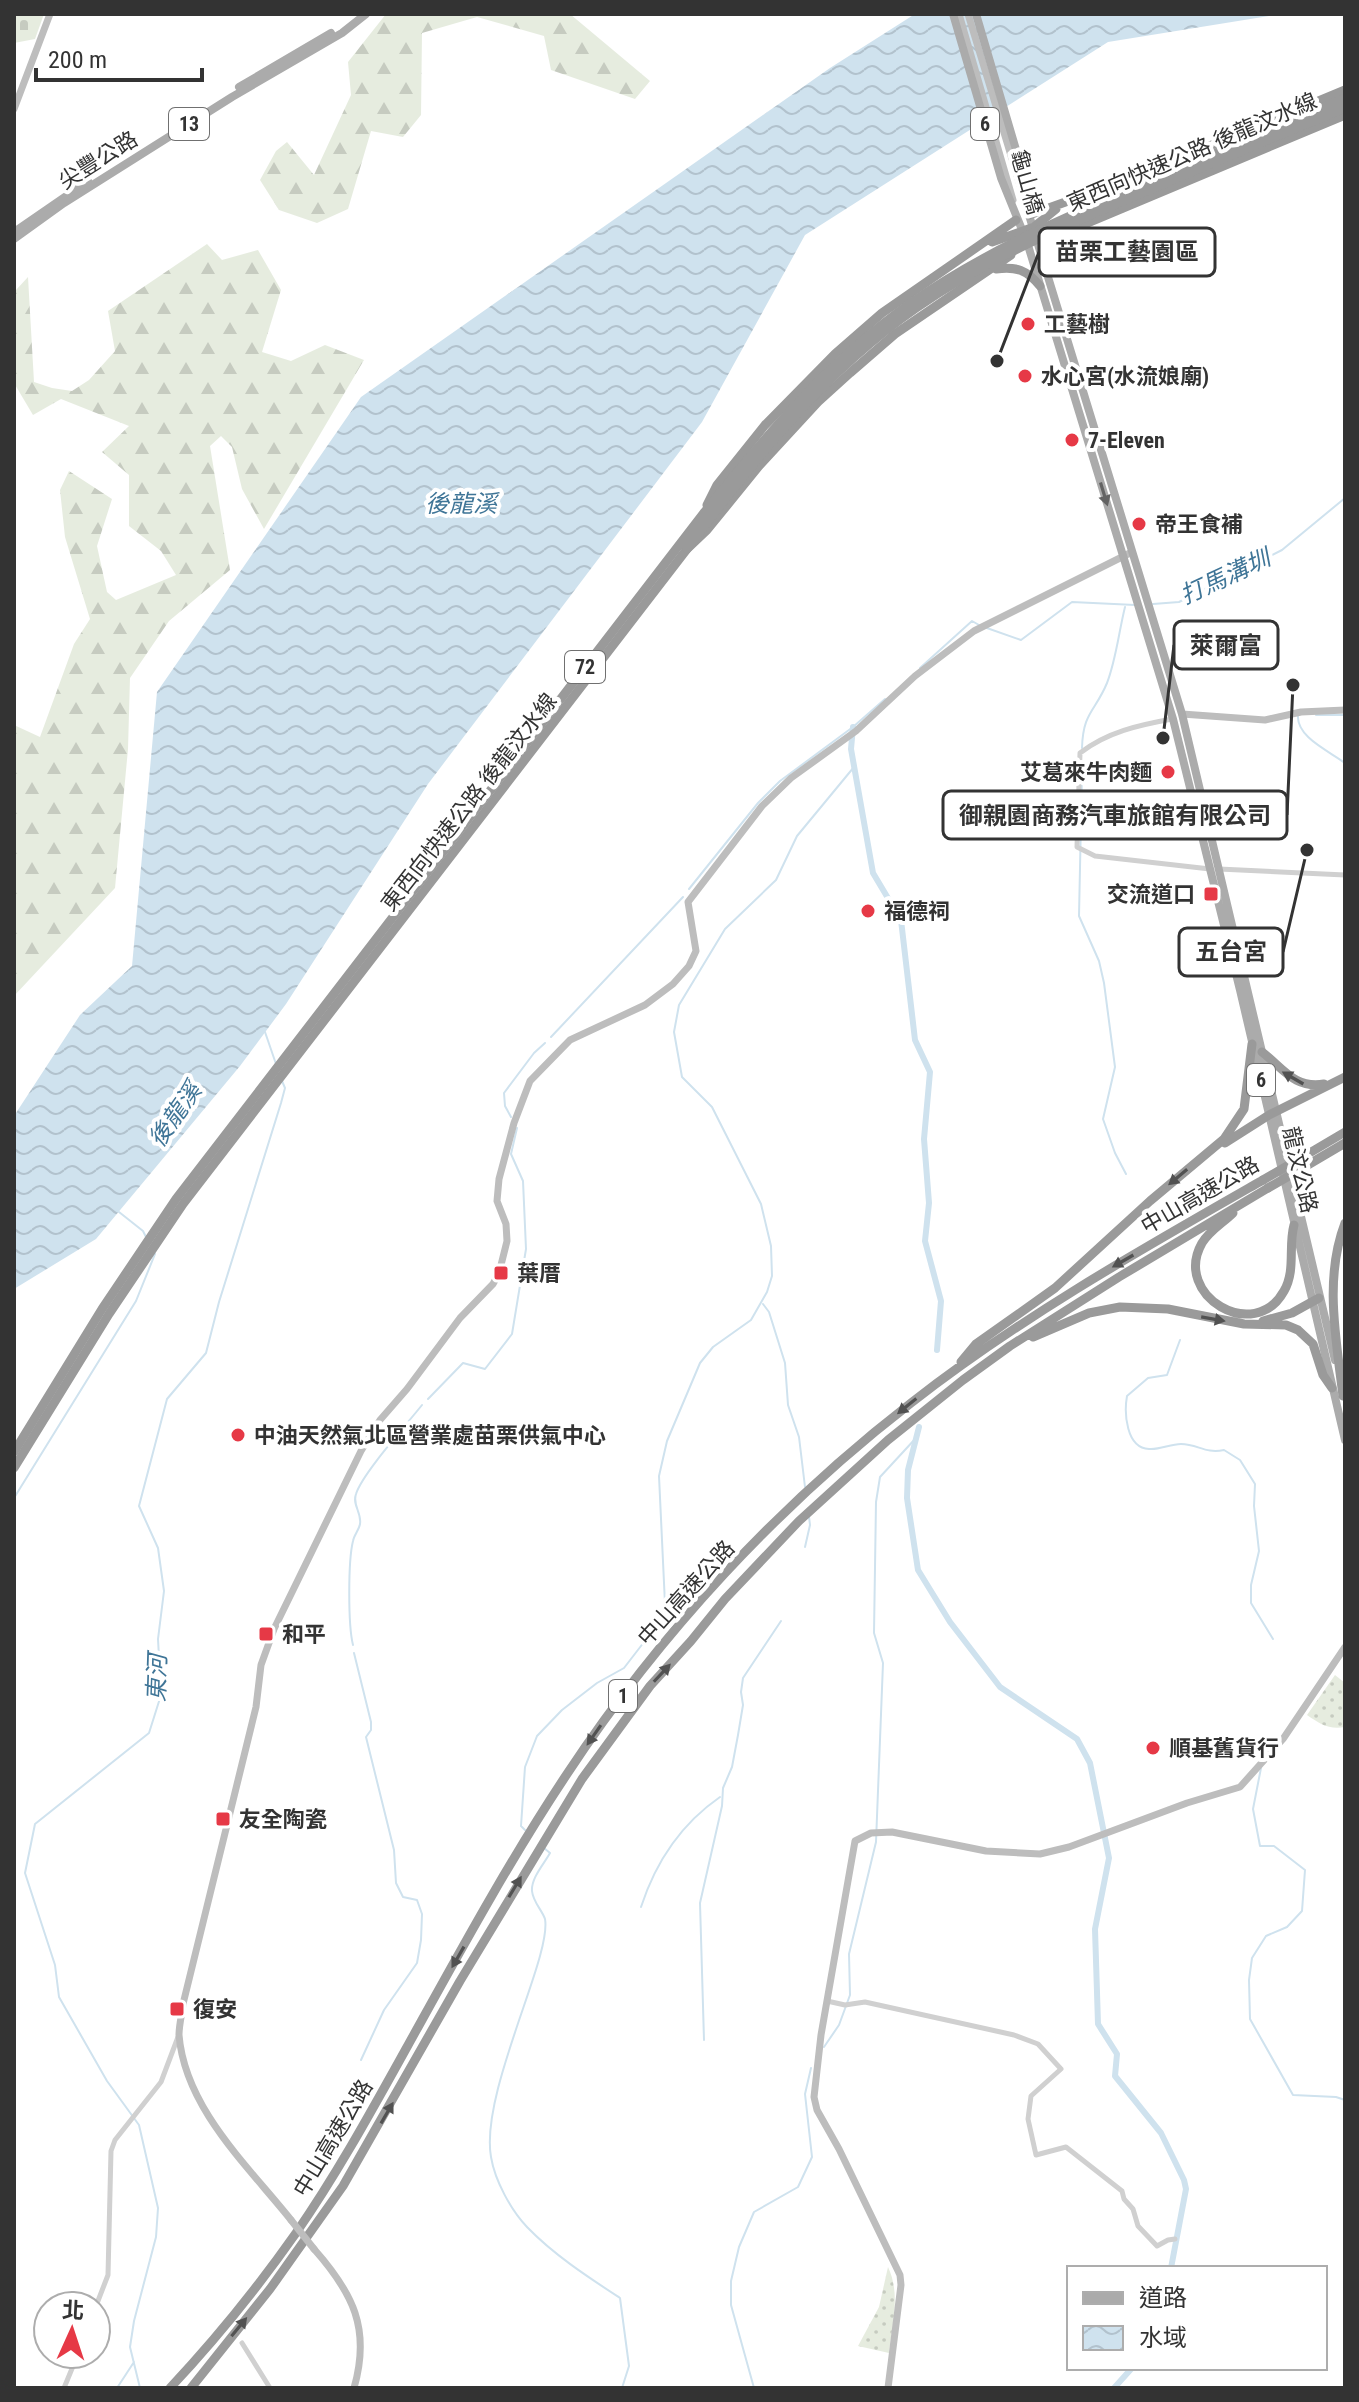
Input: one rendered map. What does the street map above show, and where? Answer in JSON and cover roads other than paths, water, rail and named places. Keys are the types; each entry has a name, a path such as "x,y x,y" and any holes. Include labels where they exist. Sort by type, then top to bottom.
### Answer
{"highway":[{"path":"1029,215 1062,205 1345,90"},
{"name":"東西向快速公路 後龍汶水線","path":"14,1452 102,1309 176,1199 703,514 808,390 911,303 1015,240 1345,98"},
{"name":"東西向快速公路 後龍汶水線","path":"14,1468 109,1314 183,1204 754,460 813,396 915,309 998,259 1070,223 1345,108"},
{"path":"979,248 1073,229 1345,115"},
{"path":"687,549 707,530 798,423 850,373 895,334 992,270 1029,237 1034,227 1062,205"},
{"path":"703,514 726,472 803,384 882,313 1016,220"},
{"path":"1048,271 1050,259 1073,229"},
{"path":"992,270 1019,269 1030,274 1040,286"},
{"path":"953,1372 976,1344 1055,1288 1232,1130 1244,1109 1252,1044"},
{"path":"1262,1052 1295,1081 1316,1085 1332,1083"},
{"path":"1202,1157 1273,1113 1345,1077"},
{"name":"中山高速公路","path":"1304,1162 1345,1132"},
{"name":"中山高速公路","path":"170,2388 225,2325 298,2230 360,2132 444,1980 567,1774 636,1677 709,1591 818,1482 901,1411 953,1372 1095,1277 1304,1162 1345,1143"},
{"name":"中山高速公路","path":"191,2388 270,2289 343,2186 553,1824 608,1742 650,1686 725,1599 799,1521 888,1440 1005,1351 1245,1201 1266,1184"},
{"path":"1245,1201 1203,1241 1197,1260 1196,1272 1202,1289 1211,1301 1224,1310 1249,1314 1269,1307 1281,1296 1290,1280 1294,1225"},
{"path":"1344,1400 1333,1278 1336,1247 1345,1223"},
{"path":"1244,1324 1292,1313 1316,1300"},
{"path":"1005,1351 1089,1313 1120,1307 1168,1309 1244,1324 1286,1325 1298,1330 1313,1344 1323,1375 1332,1388"}],"main road":[{"name":"尖豐公路","path":"14,232 57,200 340,28 358,14"},
{"name":"尖豐公路","path":"14,239 64,203 232,97 342,33 366,14"},
{"name":"龜山橋","path":"956,14 1001,178 1016,220 1029,237"},
{"name":"龜山橋","path":"976,14 1027,187 1029,215"},
{"name":"6","path":"1029,215 1034,227"},
{"name":"6","path":"1029,237 1048,271 1127,554 1133,593 1150,629"},
{"name":"6","path":"1029,237 1040,286 1127,554 1144,591 1150,629"},
{"name":"龍汶公路","path":"1150,629 1178,717 1262,1052 1294,1225 1344,1400"},
{"name":"龍汶公路","path":"1215,869 1252,1044 1273,1113 1316,1300 1332,1388 1342,1413 1345,1440"}],"street":[{"path":"14,109 50,14"},
{"name":"龜山橋","path":"956,14 1029,237"},
{"name":"龜山橋","path":"968,14 1029,215"},
{"path":"102,2290 108,2275 111,2151 115,2140 161,2082 179,2034 183,2004 256,1707 261,1665 274,1629 361,1451 380,1420 499,1273 507,1241 506,1224 497,1201 499,1179 514,1123 530,1081 570,1040 645,1005 689,966 696,951 688,902 762,806 791,778 856,731 915,676 974,631 1127,554"},
{"path":"1345,710 1301,712 1265,720 1178,717 1097,739 1080,753 1077,847 1095,856 1215,869 1345,875"},
{"path":"888,2388 900,2275 817,2110 815,2086 855,1841 876,1833 892,1832 984,1851 1040,1854 1240,1787 1283,1739 1345,1647"},
{"path":"827,2001 848,2005 865,2002 929,2015 1014,2035 1038,2044 1061,2069 1031,2096 1028,2119 1036,2155 1066,2147 1122,2191 1124,2199 1133,2209 1138,2226 1157,2246 1175,2239"},
{"path":"179,2034 186,2070 201,2104 337,2274 353,2303 360,2335 361,2363 354,2388"},
{"path":"242,2343 270,2388"}],"water":[{"name":"後龍溪","path":"915,14 1282,14 1108,42 805,235 702,422 428,784 286,1004 240,1066 96,1239 14,1289 14,1116 80,1015 132,966 157,692 361,397 830,68"}],"waterway":[{"name":"打馬溝圳","path":"1153,604 1179,602 1282,550 1345,498"},
{"name":"打馬溝圳","path":"984,627 1021,640 1072,602 1135,605"},
{"path":"1082,748 1087,719 1103,693 1110,674 1125,607"},
{"name":"打馬溝圳","path":"920,668 972,621 979,625"},
{"path":"689,889 758,803 780,781 885,699"},
{"path":"1298,715 1302,730 1308,737 1345,763"},
{"path":"1316,715 1345,715"},
{"path":"853,727 851,749 873,873 901,920 915,1040 930,1072 924,1139 929,1203 925,1241 941,1301 937,1350"},
{"path":"525,1830 521,1826 525,1767 537,1736 562,1710 597,1683 624,1668 661,1620 665,1604 659,1476 667,1441 700,1363 713,1347 751,1320 772,1276 771,1246 761,1204 712,1107 682,1077 674,1032 679,1005 725,929 776,880 797,836 854,767"},
{"path":"1082,771 1079,916 1099,961 1115,1067 1103,1119 1126,1174"},
{"path":"551,1037 683,897"},
{"name":"東河","path":"265,1032 276,1064"},
{"path":"511,1117 505,1106 504,1093 545,1043"},
{"name":"東河","path":"140,2388 130,2347 156,2237 158,2208 139,2125 107,2081 59,1997 55,1965 25,1873 35,1824 149,1733 161,1695 158,1639 164,1591 158,1548 139,1506 167,1399 206,1353 281,1103 285,1088 282,1081"},
{"path":"428,1399 463,1363 485,1369 512,1334 526,1249 523,1181 511,1154 517,1128"},
{"path":"119,1212 146,1237"},
{"path":"14,1498 136,1301 155,1254"},
{"path":"763,1304 769,1312 785,1363 788,1405 799,1437 805,1487"},
{"path":"1180,1340 1167,1375 1148,1378 1127,1396 1128,1428 1135,1443 1141,1447 1153,1449 1187,1444 1212,1451 1224,1450 1240,1460 1255,1484 1259,1551 1251,1585 1251,1603 1273,1639"},
{"path":"353,1645 349,1577 351,1550 360,1524 356,1494 376,1462 422,1405"},
{"path":"919,1427 908,1470 907,1498 918,1570 950,1622 1000,1687 1077,1739 1090,1763 1109,1858 1095,1929 1098,2024 1117,2054 1115,2076 1161,2133 1184,2180 1186,2189 1171,2266"},
{"path":"824,2047 839,2025 850,1995 849,1954 876,1842 883,1663 874,1633 876,1502 880,1477 916,1438"},
{"path":"805,1547 809,1517"},
{"path":"704,2040 700,1903 722,1806 723,1788 732,1767 743,1705 743,1678 781,1621"},
{"path":"354,1653 371,1722 371,1730 366,1737 394,1850 396,1883 403,1897 417,1900 422,1914 417,1963 384,2010 361,2060"},
{"path":"1261,1768 1253,1809 1260,1846 1274,1846 1305,1870 1302,1911 1287,1927 1266,1936 1252,1958 1250,2019 1293,2095 1345,2100"},
{"path":"641,1907 654,1874 672,1845 693,1819 720,1797"},
{"path":"544,1848 550,1853 532,1886 534,1899 545,1919 544,1938 499,2085 490,2136 491,2157 504,2195 527,2227 560,2256 620,2298 629,2366 622,2388"},
{"path":"754,2388 731,2305 731,2281 739,2247 754,2212 798,2187 812,2157 805,2094 811,2068"},
{"path":"117,2388 134,2362"},
{"path":"1114,2388 1130,2370"}],"place":[{"name":"工藝樹","path":"1028,324"},
{"name":"苗栗工藝園區","path":"997,361"},
{"name":"水心宮(水流娘廟)","path":"1025,376"},
{"name":"7-Eleven","path":"1072,440"},
{"name":"帝王食補","path":"1139,524"},
{"name":"御親園商務汽車旅館有限公司","path":"1293,685"},
{"name":"萊爾富","path":"1163,738"},
{"name":"艾葛來牛肉麵","path":"1168,772"},
{"name":"五台宮","path":"1307,850"},
{"name":"交流道口","path":"1211,894"},
{"name":"福德祠","path":"868,911"},
{"name":"葉厝","path":"501,1273"},
{"name":"中油天然氣北區營業處苗栗供氣中心","path":"238,1435"},
{"name":"和平","path":"266,1634"},
{"name":"順基舊貨行","path":"1153,1748"},
{"name":"友全陶瓷","path":"223,1819"},
{"name":"復安","path":"177,2009"}]}
